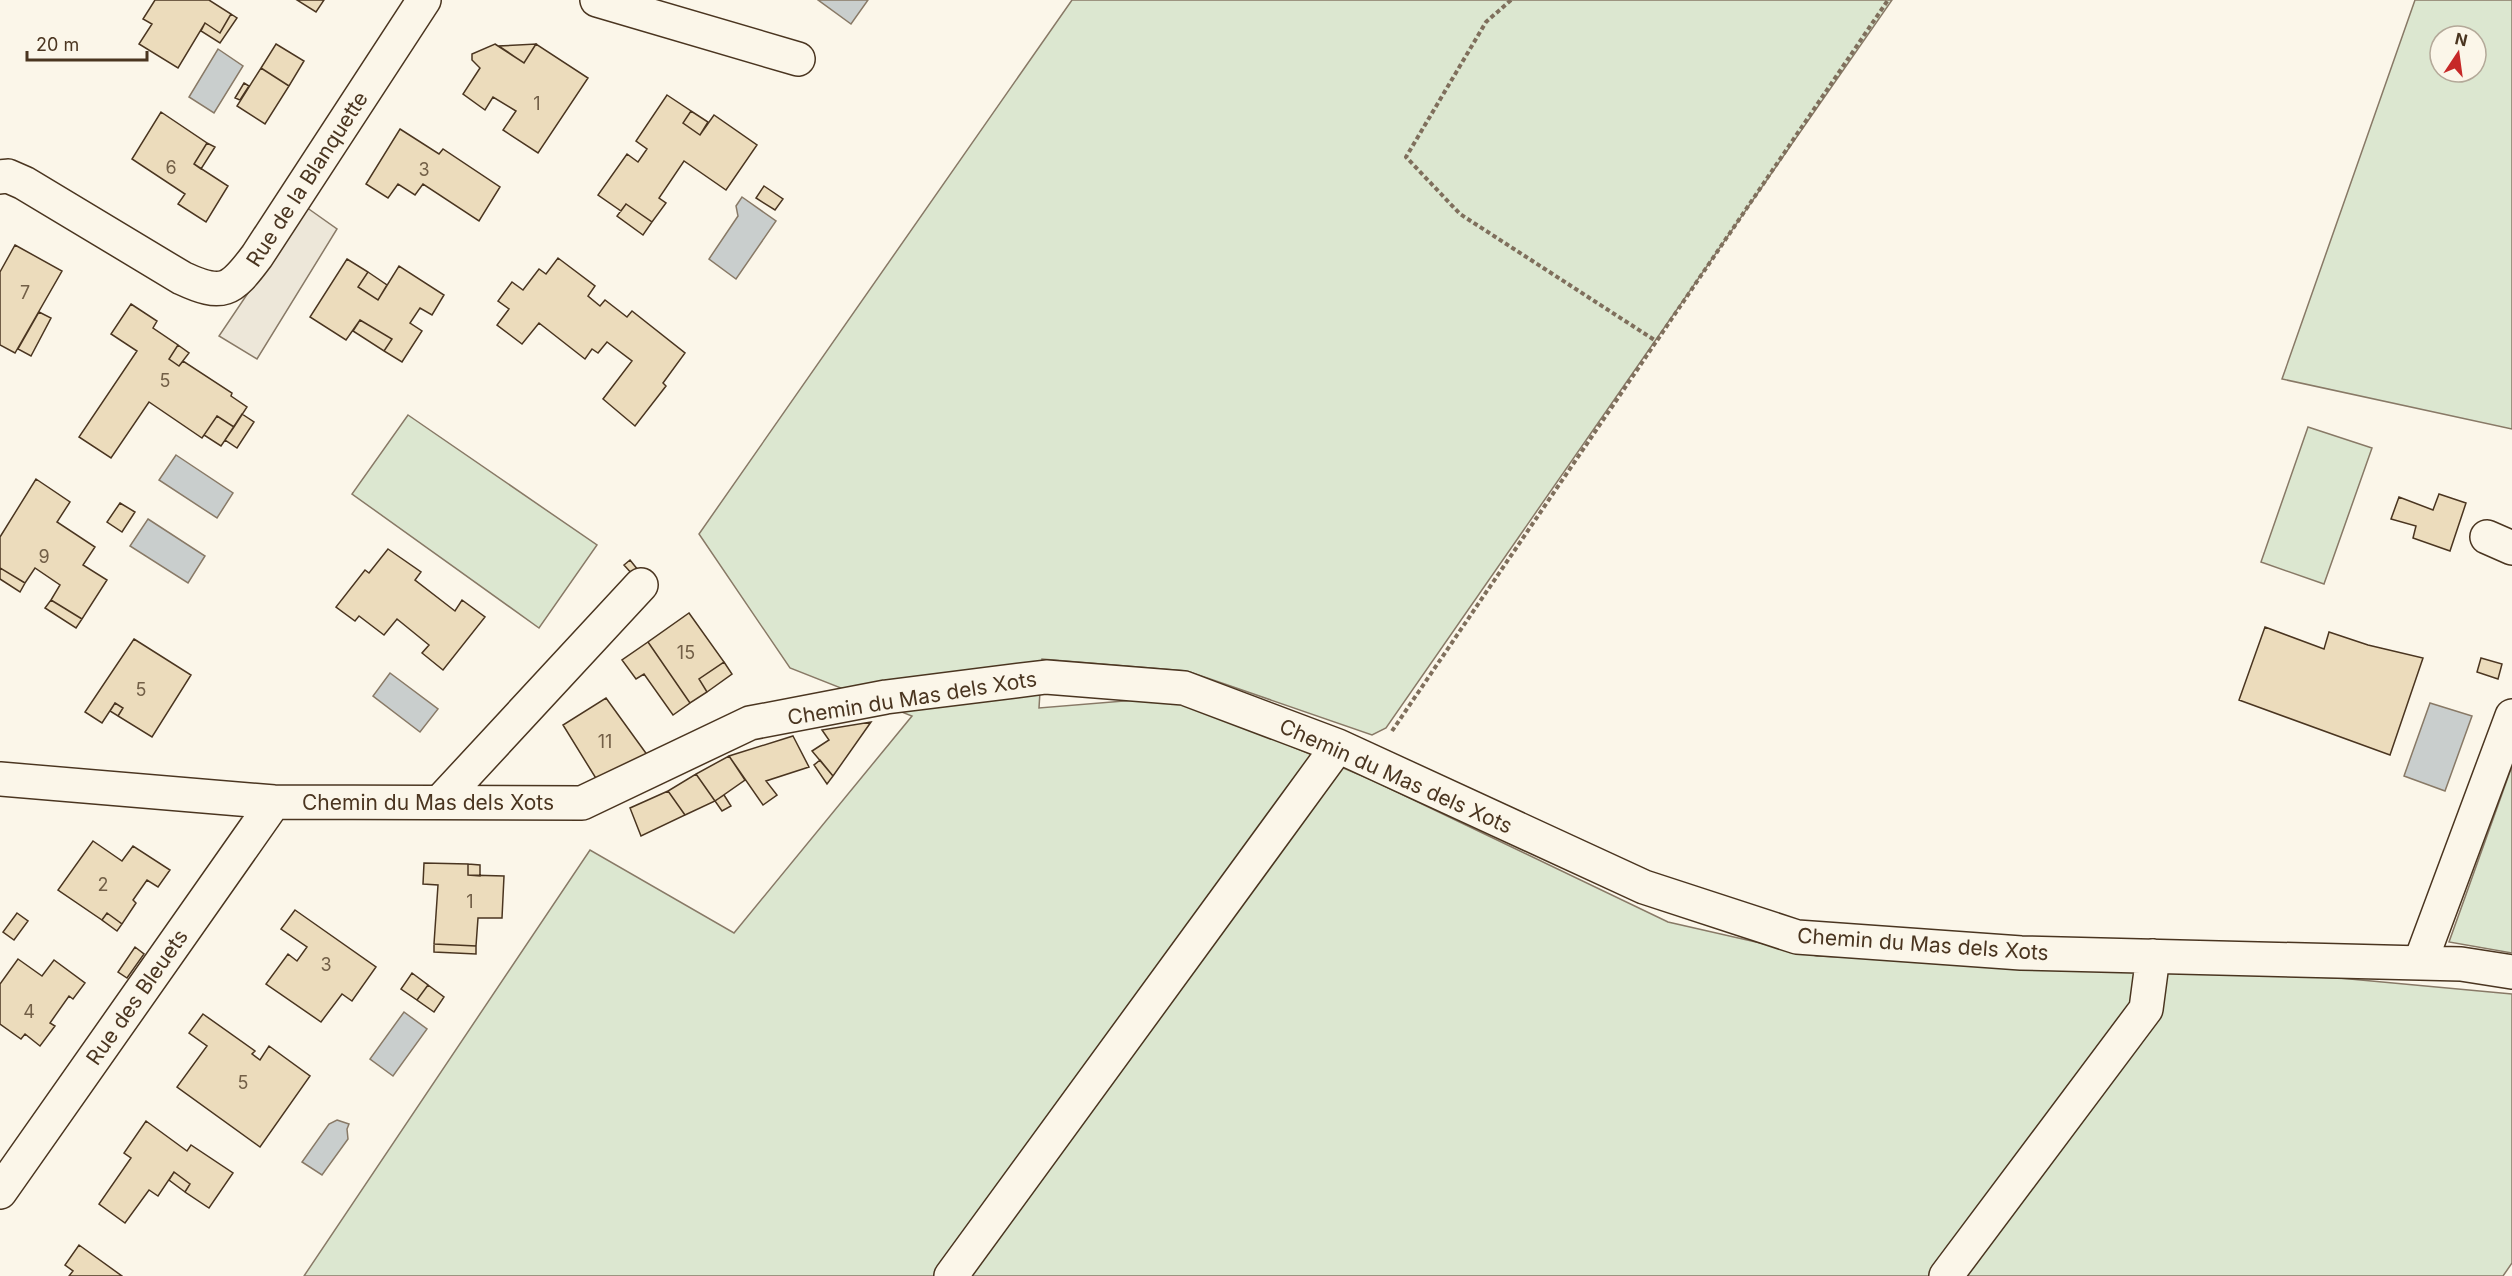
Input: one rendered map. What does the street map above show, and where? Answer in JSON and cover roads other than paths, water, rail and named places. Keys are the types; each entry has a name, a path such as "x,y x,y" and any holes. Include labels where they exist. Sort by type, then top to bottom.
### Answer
{"street":[{"name":"Rue de la Blanquette","path":"0,177 8,176 24,183 182,278 205,289 225,289 243,276 257,256 424,0"},
{"path":"597,0 798,59"},
{"path":"440,802 641,585"},
{"name":"Chemin du Mas dels Xots","path":"0,779 274,802 582,803 750,723 886,698 1046,677 1185,688 1338,746 1644,887 1797,937 2021,953 2461,964 2512,972"},
{"path":"2420,963 2512,716"},
{"path":"951,1276 1338,746"},
{"name":"Rue des Bleuets","path":"0,1192 274,802"},
{"path":"1946,1276 2146,1009 2153,956"}]}
